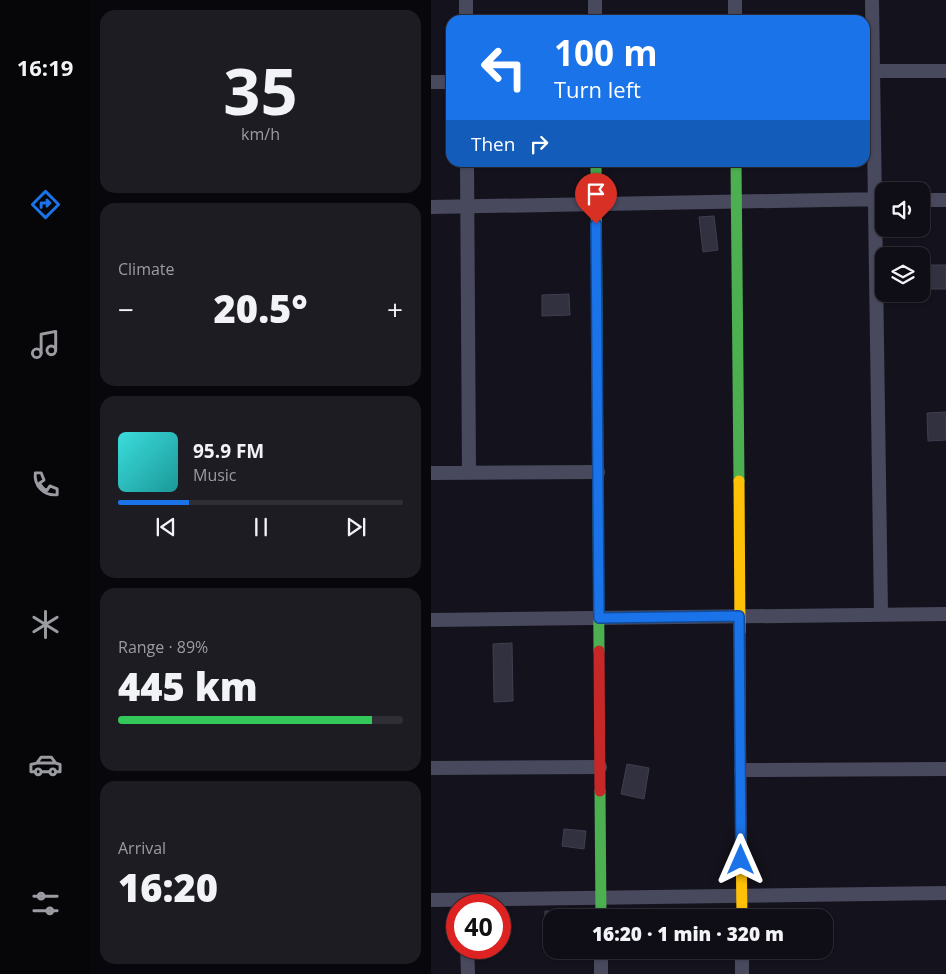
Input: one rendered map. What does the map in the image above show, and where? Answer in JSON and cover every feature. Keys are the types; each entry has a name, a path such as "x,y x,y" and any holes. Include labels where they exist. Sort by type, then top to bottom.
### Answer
{"street":[{"path":"466,0 466,15"},
{"path":"595,0 595,15"},
{"path":"735,0 735,15"},
{"path":"872,0 872,71 877,182"},
{"path":"872,71 946,71"},
{"path":"431,82 446,82"},
{"path":"467,167 469,473"},
{"path":"596,167 601,909"},
{"path":"736,167 742,909"},
{"path":"431,207 875,199"},
{"path":"930,200 946,200"},
{"path":"878,237 881,615"},
{"path":"431,473 598,472"},
{"path":"431,620 946,614"},
{"path":"431,768 600,767"},
{"path":"741,770 946,770"},
{"path":"511,901 946,893"},
{"path":"431,900 446,901"},
{"path":"467,959 468,974"},
{"path":"601,959 601,974"},
{"path":"742,959 742,974"}],"building":[{"path":"714,216 718,250 703,252 699,217"},
{"path":"930,265 946,265 946,289 930,289"},
{"path":"569,294 570,315 542,316 542,295"},
{"path":"946,412 946,440 928,441 927,413"},
{"path":"512,643 513,701 494,702 493,644"},
{"path":"627,764 649,768 644,799 621,794"},
{"path":"564,829 586,831 584,849 562,846"}],"traffic: fast":[{"path":"596,167 599,651"},
{"path":"736,167 739,481"},
{"path":"600,791 601,909"}],"traffic: slow":[{"path":"739,481 740,632"},
{"path":"741,836 742,909"}],"traffic: jam":[{"path":"740,632 741,836"},
{"path":"599,651 600,791"}],"route":[{"path":"596,224 599,618 739,616 741,860"}]}
